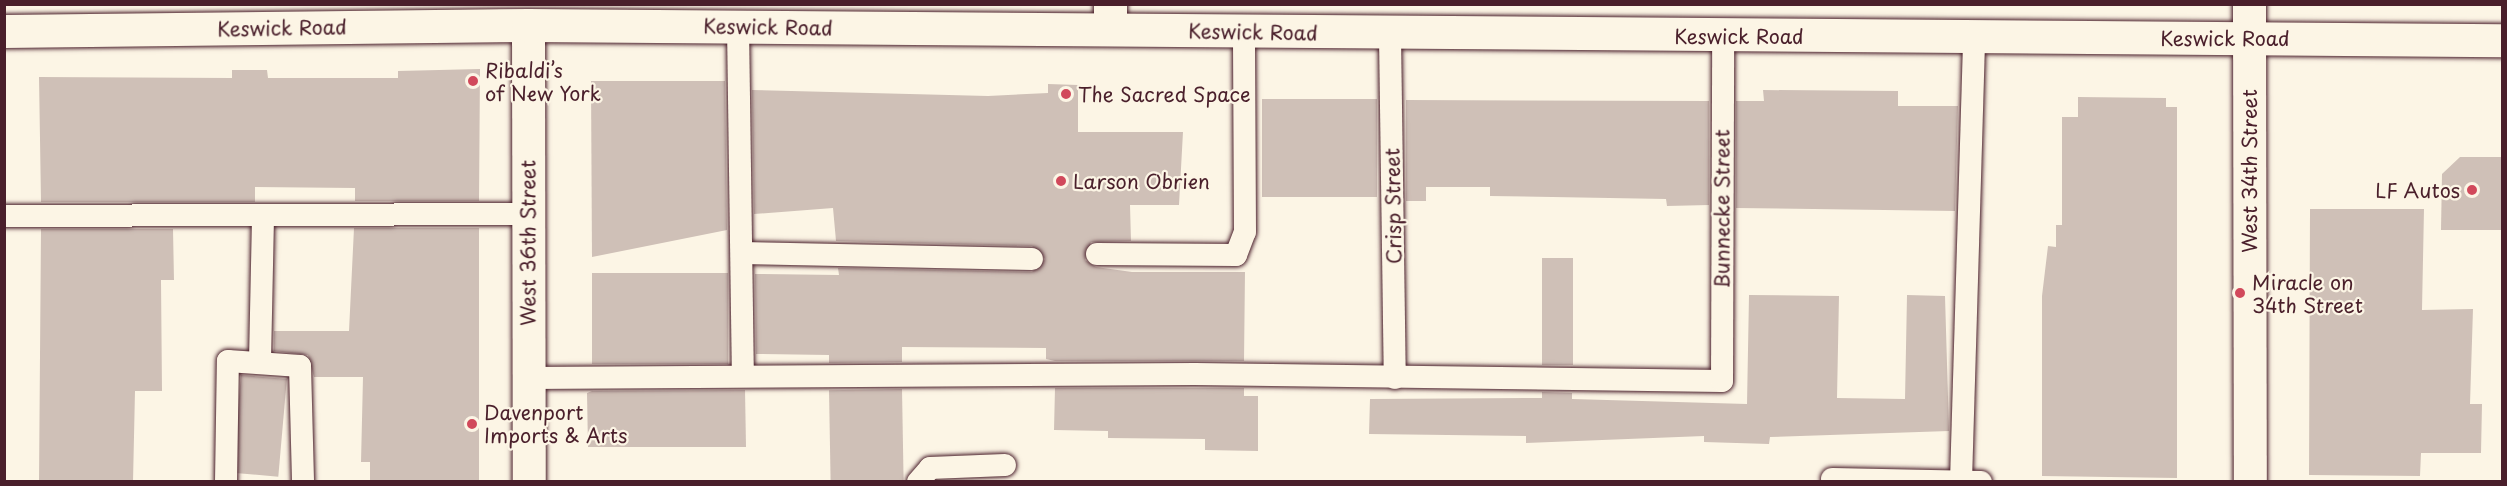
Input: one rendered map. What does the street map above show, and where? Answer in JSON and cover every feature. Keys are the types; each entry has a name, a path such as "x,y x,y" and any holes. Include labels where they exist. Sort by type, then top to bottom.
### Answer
{"street":[{"name":"West 34th Street","path":"2249,4 2250,482"},
{"name":"Keswick Road","path":"4,31 528,15 738,26 1110,17 1245,32 1390,35 2502,40"},
{"name":"West 36th Street","path":"528,15 527,214 530,482"}],"lane":[{"path":"738,26 743,376"},
{"path":"1097,254 1236,255 1245,232 1245,32"},
{"name":"Crisp Street","path":"1390,35 1395,378"},
{"name":"Bunnecke Street","path":"1395,378 1722,381 1723,36"},
{"path":"1961,481 1974,37"},
{"path":"4,216 527,214"},
{"path":"260,361 262,216"},
{"path":"742,253 1032,259"},
{"path":"226,482 228,361 260,361 300,366 303,482"},
{"path":"528,378 743,376 1395,378"},
{"path":"918,482 930,468 1005,465"},
{"path":"1832,479 1981,482"}],"building":[{"path":"480,69 479,201 355,201 355,188 255,187 255,202 41,202 39,77 232,78 232,70 267,70 268,78 398,78 398,71"},
{"path":"591,81 725,81 727,230 592,257"},
{"path":"1048,84 1078,85 1078,132 1183,132 1179,205 1130,205 1131,241 1091,242 1085,260 1096,267 1132,272 1245,272 1244,361 1055,361 1046,359 1046,348 902,347 902,362 829,363 829,355 756,354 755,274 839,275 838,268 1032,272 1045,259 1032,246 836,241 833,208 754,214 752,90 988,96 1048,93"},
{"path":"1763,90 1898,91 1898,106 1958,106 1955,211 1736,208 1736,101 1764,101"},
{"path":"2078,97 2166,98 2166,107 2177,107 2177,478 2042,476 2042,296 2048,246 2056,247 2056,225 2062,225 2062,117 2078,117"},
{"path":"1262,99 1377,99 1377,197 1262,197"},
{"path":"1406,100 1709,101 1709,205 1667,206 1666,199 1490,196 1490,187 1426,187 1426,201 1406,201"},
{"name":"LF Autos","path":"2460,157 2502,157 2502,230 2441,230 2442,174"},
{"path":"2310,209 2424,209 2422,310 2473,309 2470,404 2482,404 2481,453 2421,453 2420,476 2309,475"},
{"path":"354,228 479,228 479,482 370,482 370,462 361,462 363,377 314,377 308,355 274,351 274,331 349,331"},
{"path":"41,229 173,229 174,280 161,280 162,391 135,391 133,482 39,482"},
{"path":"1542,258 1573,258 1573,365 1542,365"},
{"path":"592,273 728,273 728,364 592,364"},
{"path":"1749,295 1839,296 1837,398 1905,399 1907,295 1945,296 1949,431 1770,437 1769,444 1704,442 1704,436 1526,443 1526,436 1369,434 1370,399 1542,398 1542,392 1572,393 1572,399 1747,404"},
{"path":"241,375 287,379 278,477 232,473"},
{"path":"1055,388 1244,388 1244,396 1258,396 1258,451 1205,450 1205,439 1108,438 1108,431 1054,430"},
{"path":"902,389 904,482 831,482 829,390"},
{"path":"745,390 746,447 588,447 587,393 592,391"}],"place":[{"name":"Ribaldi’s of New York","path":"473,81"},
{"name":"The Sacred Space","path":"1066,94"},
{"name":"Larson Obrien","path":"1061,181"},
{"name":"LF Autos","path":"2472,190"},
{"name":"Miracle on 34th Street","path":"2240,293"},
{"name":"Davenport Imports & Arts","path":"472,424"}]}
